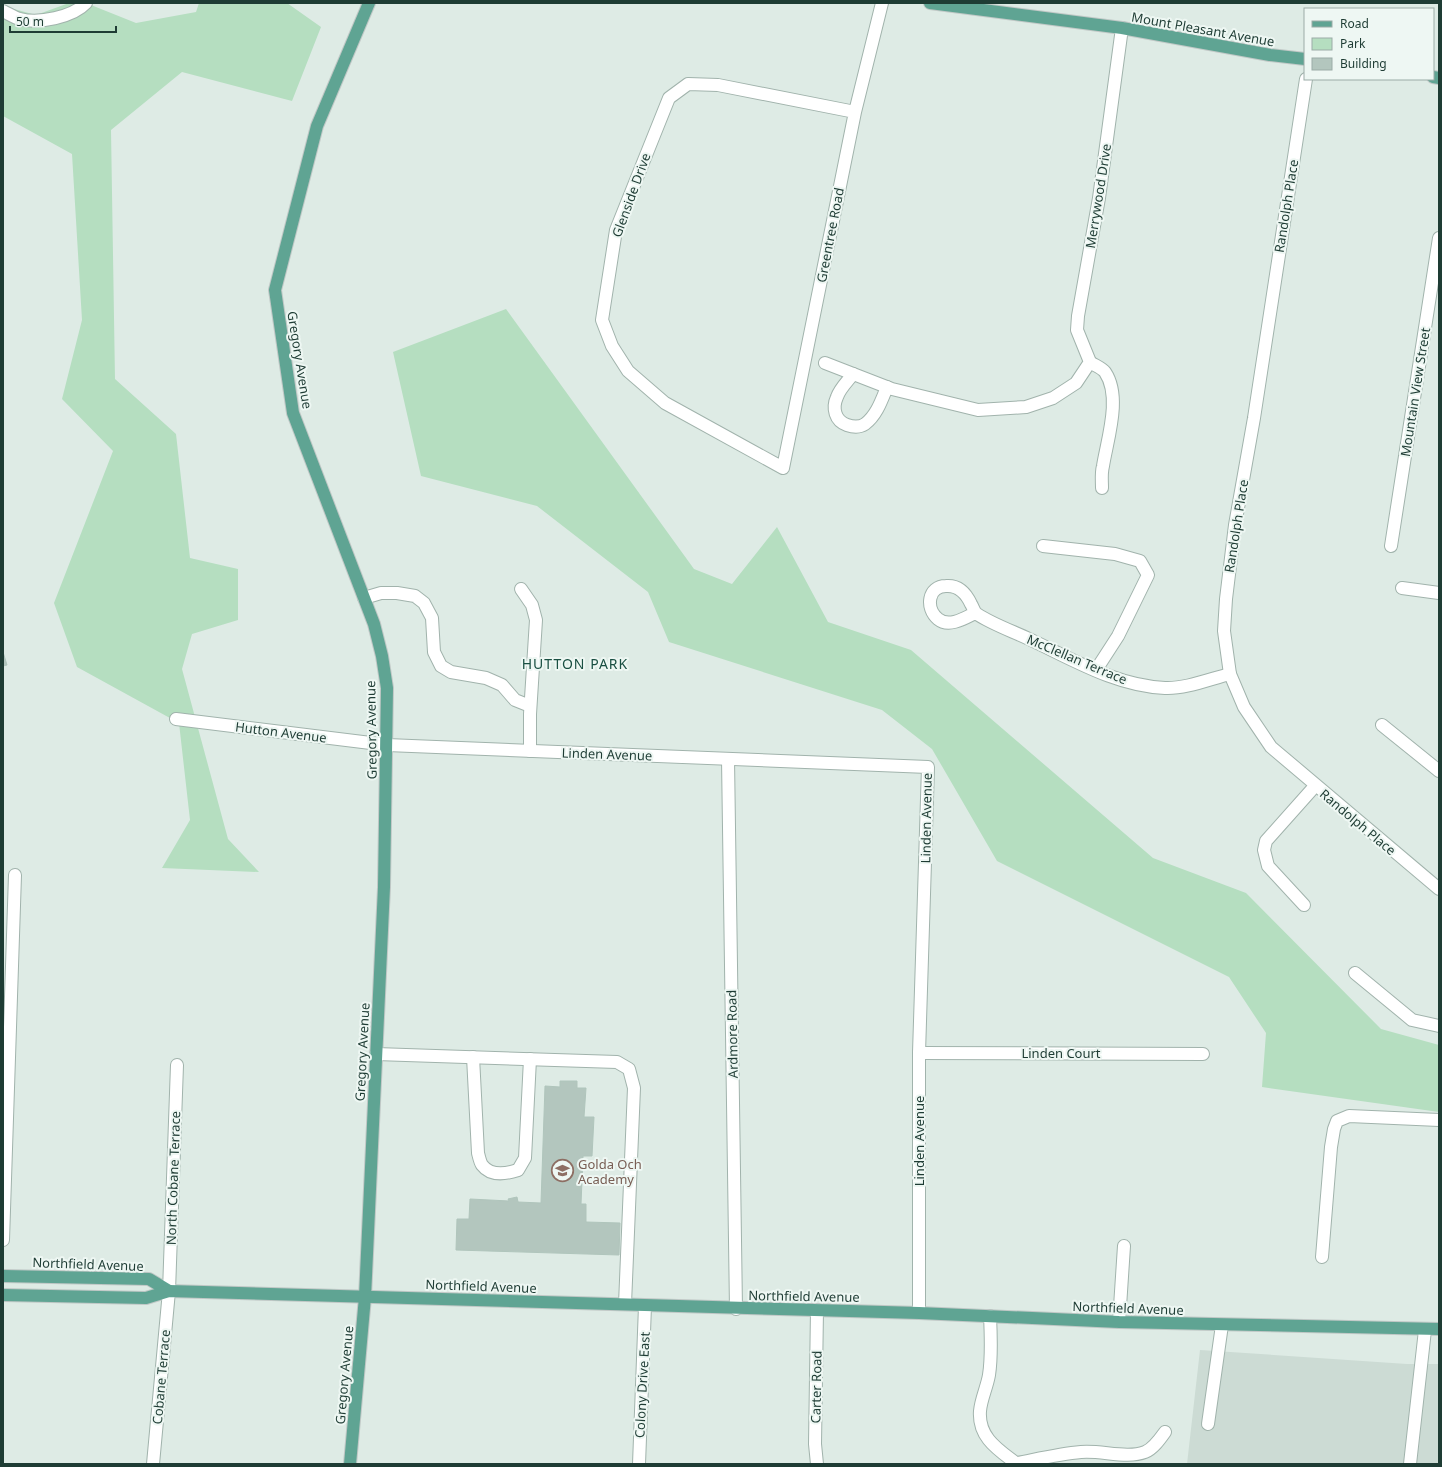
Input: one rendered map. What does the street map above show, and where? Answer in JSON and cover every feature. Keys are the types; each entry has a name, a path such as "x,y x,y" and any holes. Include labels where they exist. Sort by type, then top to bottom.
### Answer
{"main road":[{"name":"Gregory Avenue","path":"350,1464 365,1297 384,887 387,688 382,656 374,624 293,413 275,290 317,126 369,3"},
{"name":"Mount Pleasant Avenue","path":"930,3 1122,28 1270,55 1304,59"},
{"name":"Northfield Avenue","path":"3,1276 149,1279 169,1291"},
{"name":"Northfield Avenue","path":"3,1295 146,1298 169,1291 625,1304 736,1309 919,1313 1119,1322 1439,1330"}],"street":[{"path":"3,11 20,19 42,21 63,16 83,7 86,3"},
{"name":"Greentree Road","path":"783,468 855,112 882,3"},
{"name":"Merrywood Drive","path":"1090,362 1077,330 1078,316 1099,198 1122,28"},
{"name":"Randolph Place","path":"1306,80 1254,418 1235,525 1226,599 1224,631 1230,674 1244,707 1270,747 1439,888"},
{"name":"Glenside Drive","path":"783,468 665,403 628,371 612,346 602,320 616,230 669,98 688,84 718,85 855,112"},
{"name":"Mountain View Street","path":"1391,546 1439,238"},
{"path":"825,363 887,387 978,410 1026,407 1053,398 1076,383 1090,362 1104,371 1112,387 1112,407 1107,448 1102,467 1102,488"},
{"path":"853,374 837,397 834,407 836,417 843,424 854,427 864,425 871,418 878,407 887,387"},
{"path":"1043,546 1115,554 1140,561 1148,575 1118,636 1096,670"},
{"path":"1402,588 1439,593"},
{"path":"521,589 532,605 536,620 530,706 530,751"},
{"path":"364,598 381,593 397,593 415,596 424,603 432,618 434,652 441,666 451,672 486,678 502,685 515,700 530,706"},
{"name":"McClellan Terrace","path":"975,613 1096,670 1139,685 1166,688 1185,686 1230,674"},
{"name":"Hutton Avenue","path":"176,719 387,745"},
{"path":"1382,725 1439,771"},
{"name":"Linden Avenue","path":"387,745 928,767 919,1053 919,1313"},
{"name":"Ardmore Road","path":"728,759 736,1309"},
{"path":"1304,905 1268,866 1264,850 1266,841 1315,786"},
{"path":"3,1240 15,875"},
{"path":"1355,973 1412,1020 1439,1026"},
{"name":"Linden Court","path":"919,1053 1203,1054"},
{"path":"376,1054 618,1062 629,1069 634,1088 625,1304"},
{"path":"473,1057 478,1153 482,1165 492,1172 503,1174 518,1170 525,1158 530,1059"},
{"name":"North Cobane Terrace","path":"169,1291 177,1065"},
{"path":"1322,1257 1331,1147 1337,1121 1349,1116 1439,1120"},
{"path":"1119,1322 1124,1246"},
{"name":"Cobane Terrace","path":"153,1464 169,1291"},
{"name":"Colony Drive East","path":"639,1464 646,1306"},
{"name":"Carter Road","path":"817,1310 815,1444 817,1464"},
{"path":"990,1316 991,1356 989,1377 980,1411 981,1426 987,1439 998,1451 1017,1464 1081,1452 1105,1452 1126,1455 1147,1452 1165,1432"},
{"path":"1208,1424 1222,1325"},
{"path":"1410,1464 1425,1330"}],"shaded area":[{"path":"1200,1350 1407,1364 1439,1364 1439,1464 1187,1464"}],"green space":[{"path":"69,3 86,3 136,23 196,12 199,3 287,3 321,27 292,101 182,72 111,130 115,379 176,434 190,558 238,569 238,620 192,634 182,669 228,839 259,872 162,868 190,820 179,723 77,667 54,603 113,451 62,399 82,320 72,154 3,116 3,6 36,15"},
{"path":"506,309 694,569 732,584 777,527 828,622 911,650 1153,858 1246,893 1381,1029 1439,1045 1439,1112 1262,1087 1266,1033 1229,977 997,861 932,749 882,710 669,642 648,592 537,506 421,476 393,352"}],"building":[{"path":"3,652 7,665 3,666"},
{"name":"Golda Och Academy","path":"560,1081 577,1081 577,1088 586,1088 584,1117 594,1117 592,1156 583,1156 581,1204 586,1204 586,1222 620,1223 619,1255 456,1250 457,1219 469,1219 470,1199 509,1201 508,1199 517,1197 518,1202 541,1203 545,1086 560,1087"}],"place":[{"name":"Golda Och Academy","path":"562,1171"}],"district":[{"name":"HUTTON PARK","path":"575,663"}]}
